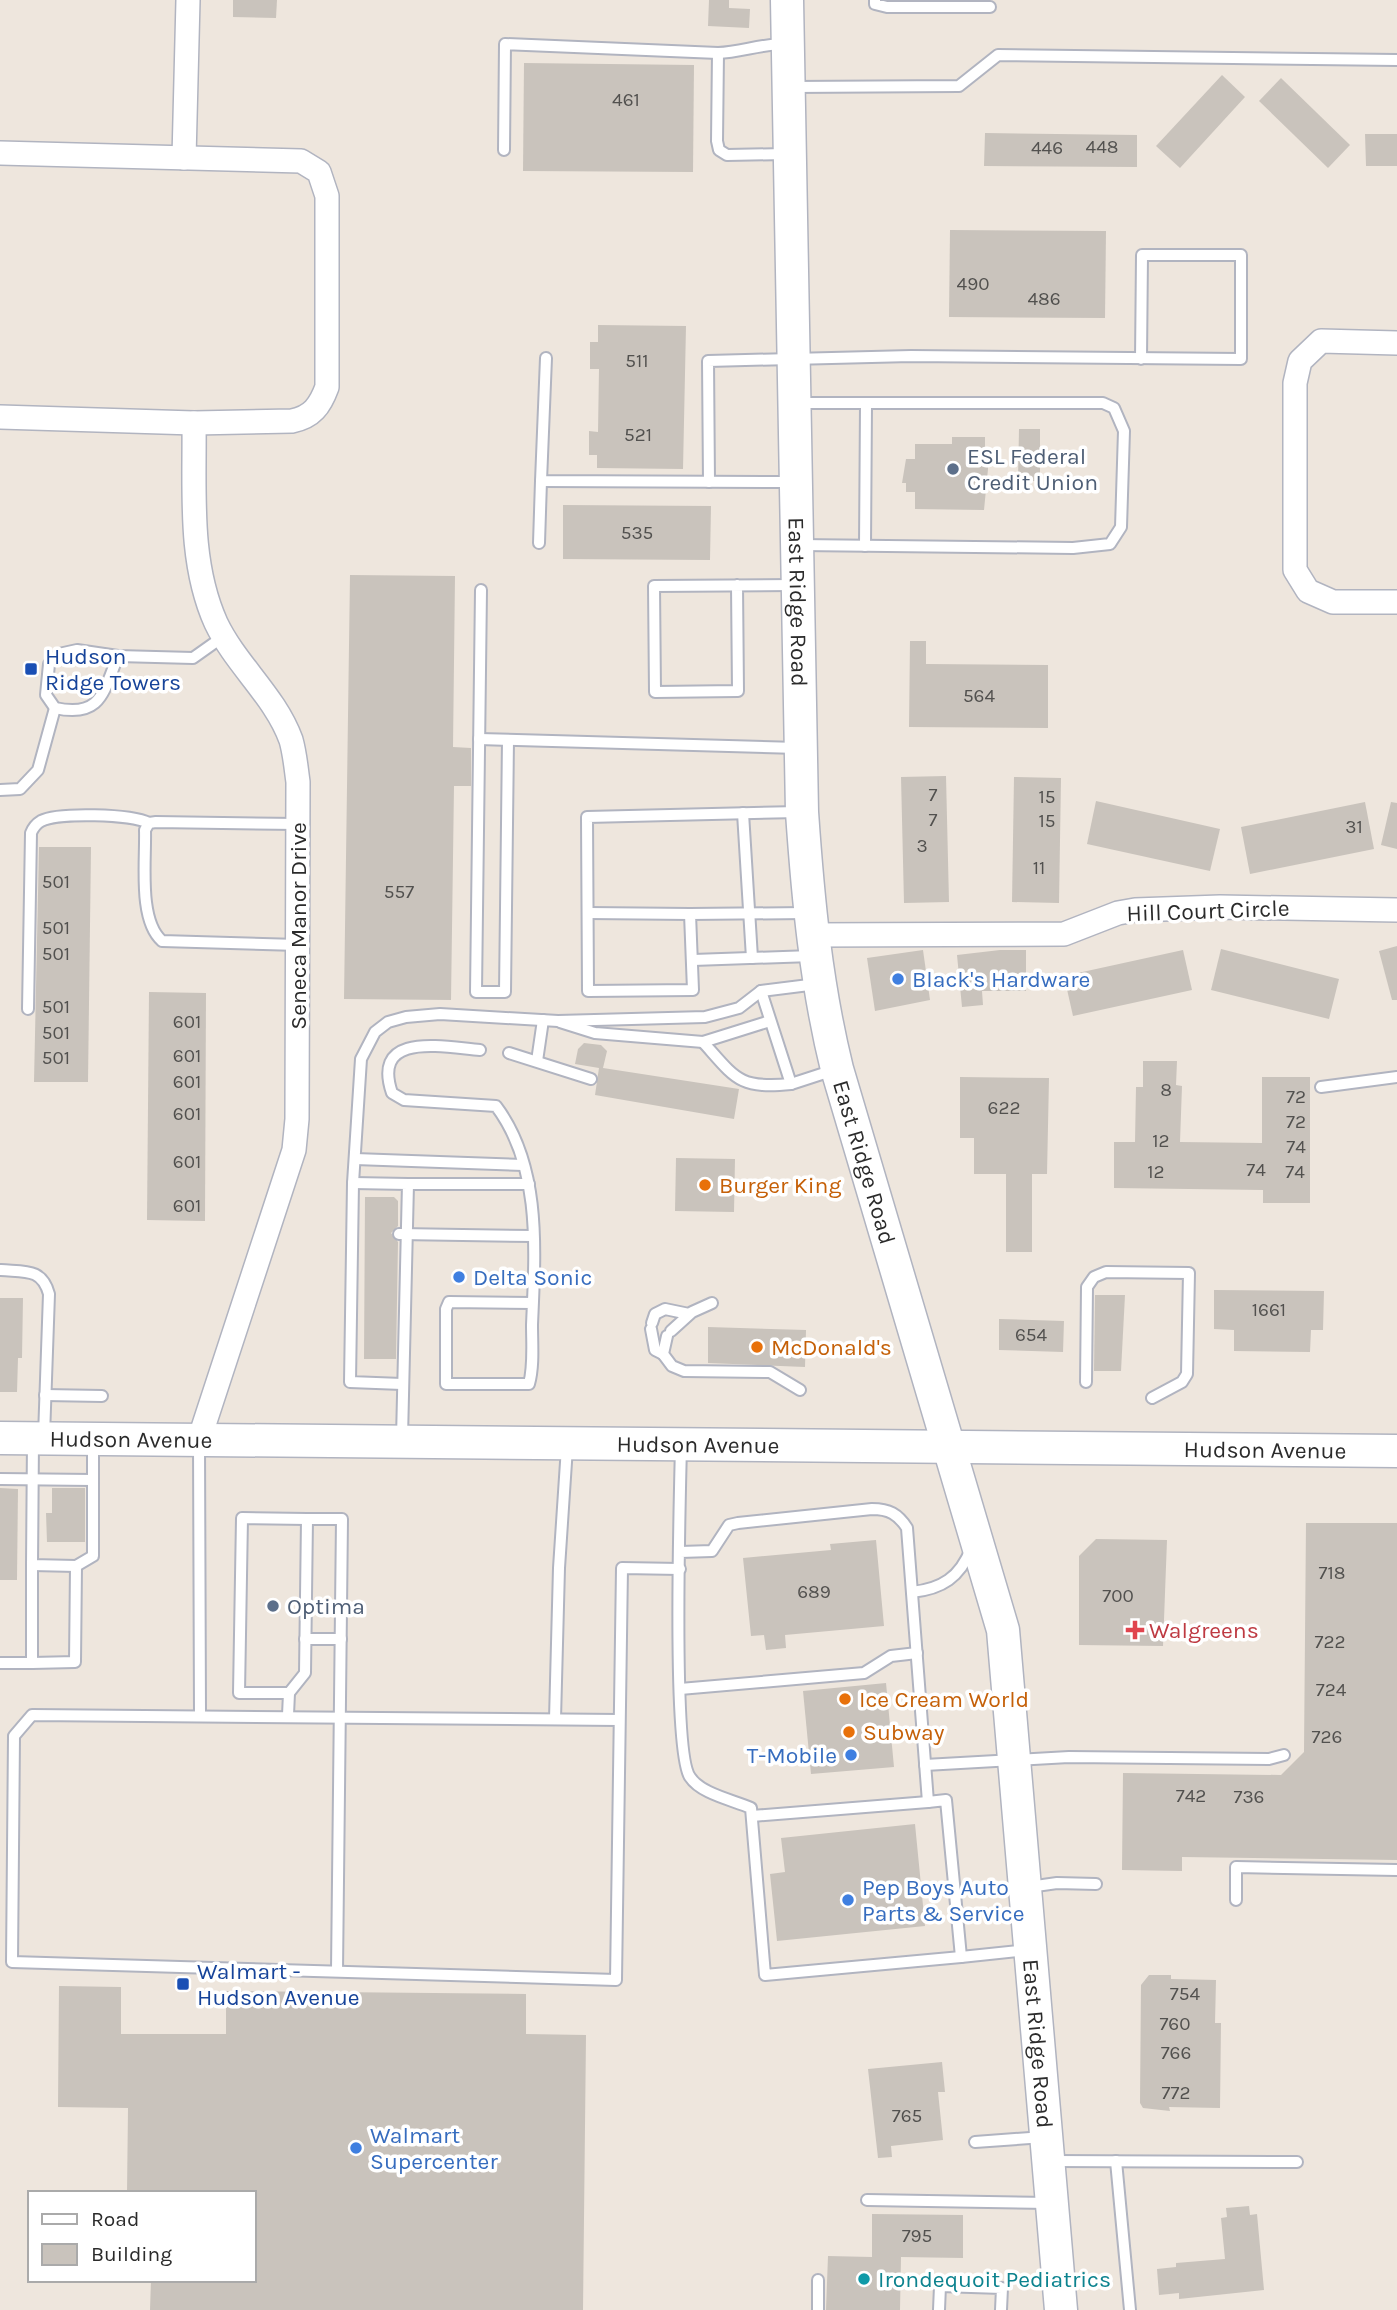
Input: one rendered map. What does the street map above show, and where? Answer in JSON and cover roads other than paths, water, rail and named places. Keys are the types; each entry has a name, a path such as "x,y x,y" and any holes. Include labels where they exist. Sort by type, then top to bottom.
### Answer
{"main road":[{"name":"East Ridge Road","path":"787,0 802,812 814,947 837,1069 946,1445 1003,1630 1061,2310"},
{"name":"Hudson Avenue","path":"0,1438 638,1441 1397,1451"}],"street":[{"path":"184,158 188,0"},
{"path":"0,153 301,161 319,172 327,196 327,387 321,402 307,416 292,421 194,423 0,417"},
{"path":"1397,343 1321,341 1300,361 1295,383 1295,570 1308,591 1333,602 1397,602"},
{"name":"Seneca Manor Drive","path":"194,423 198,563 205,594 224,636 290,737 298,782 294,1150 199,1440"},
{"name":"Hill Court Circle","path":"814,947 1064,934 1118,913 1135,910 1220,907 1397,910"}],"lane":[{"path":"875,0 875,4 887,7 990,7"},
{"path":"504,150 505,44 718,53 739,52 754,45 788,44"},
{"path":"718,53 719,150 727,155 790,154"},
{"path":"788,87 959,86 999,55 1397,60"},
{"path":"709,482 708,361 1241,359 1241,256 1142,255 1141,359"},
{"path":"539,543 546,358"},
{"path":"794,403 1103,403 1114,408 1124,431 1121,527 1110,544 1073,548 797,545"},
{"path":"865,545 866,405"},
{"path":"541,481 796,481"},
{"path":"737,585 738,691 655,692 654,586 737,585 798,585"},
{"path":"481,590 476,992 505,992 508,740"},
{"path":"118,656 101,698 90,709 74,712 55,708 46,695 49,664 59,654 76,650 118,656 193,658 224,636"},
{"path":"0,790 20,789 38,770 55,708"},
{"path":"479,739 801,748"},
{"path":"690,914 693,990 588,990 587,817 802,812"},
{"path":"743,813 752,958"},
{"path":"28,1009 31,833 34,826 42,820 68,817 129,817 149,823 298,824"},
{"path":"149,823 145,830 147,919 153,933 162,941 298,945"},
{"path":"588,913 748,914 814,947"},
{"path":"693,960 752,958 814,947"},
{"path":"402,1384 350,1382 353,1183 361,1059 375,1032 388,1022 406,1017 440,1014 558,1021 705,1017 739,1008 814,947"},
{"path":"761,991 791,1084"},
{"path":"537,1061 543,1020"},
{"path":"558,1021 595,1033 703,1042 770,1021"},
{"path":"703,1042 726,1067 750,1086 791,1084 837,1069"},
{"path":"480,1049 410,1046 397,1051 389,1066 388,1081 392,1093 404,1100 496,1106 513,1128 533,1200 533,1303 529,1384 446,1384 446,1309 449,1302 533,1303"},
{"path":"509,1053 591,1079"},
{"path":"1321,1087 1397,1077"},
{"path":"355,1159 523,1165"},
{"path":"353,1183 528,1184"},
{"path":"402,1441 401,1255 408,1184"},
{"path":"353,1231 365,1232"},
{"path":"402,1234 533,1236"},
{"path":"352,1253 365,1254"},
{"path":"1,1270 35,1272 46,1280 49,1294 46,1395 33,1480 32,1663"},
{"path":"1086,1382 1087,1287 1094,1277 1105,1272 1189,1273 1187,1374 1182,1382 1152,1398"},
{"path":"352,1279 365,1280"},
{"path":"663,1354 669,1334 689,1314 712,1303"},
{"path":"351,1309 365,1309"},
{"path":"689,1314 665,1309 655,1314 651,1326 655,1350 663,1354 672,1366 684,1371 770,1372 800,1390"},
{"path":"351,1336 365,1336"},
{"path":"46,1395 102,1396"},
{"path":"32,1565 76,1566 93,1556 93,1439"},
{"path":"199,1440 200,1714"},
{"path":"555,1719 559,1568 567,1441"},
{"path":"681,1442 680,1689 684,1762 689,1776 699,1786 751,1808 765,1975 1031,1950"},
{"path":"0,1479 93,1480"},
{"path":"680,1552 712,1551 729,1525 738,1522 865,1510 889,1510 901,1518 907,1528 928,1802"},
{"path":"289,1693 239,1693 242,1518 342,1519 337,1971"},
{"path":"288,1716 289,1693 304,1673 307,1519"},
{"path":"912,1592 940,1587 953,1577 965,1564 971,1547 972,1528"},
{"path":"0,1663 75,1662 76,1566"},
{"path":"620,1720 200,1714 32,1715 14,1736 12,1962 616,1980 620,1720 622,1568 680,1569"},
{"path":"305,1639 341,1639"},
{"path":"680,1689 864,1673 891,1657 917,1653"},
{"path":"925,1765 1069,1757 1269,1759 1283,1755"},
{"path":"752,1816 946,1800 961,1957"},
{"path":"1236,1900 1236,1867 1397,1870"},
{"path":"1026,1887 1057,1883 1096,1884"},
{"path":"975,2142 1048,2149 1116,2161 1297,2162"},
{"path":"1116,2161 1130,2310"},
{"path":"867,2200 1052,2203"},
{"path":"818,2280 818,2310"},
{"path":"939,2310 940,2287 1002,2288 1001,2310"}],"place":[{"name":"ESL Federal Credit Union","path":"953,469"},
{"name":"Hudson Ridge Towers","path":"31,669"},
{"name":"Black's Hardware","path":"898,979"},
{"name":"Burger King","path":"705,1185"},
{"name":"Delta Sonic","path":"459,1277"},
{"name":"McDonald's","path":"757,1347"},
{"name":"Optima","path":"273,1606"},
{"name":"Walgreens","path":"1135,1630"},
{"name":"Ice Cream World","path":"845,1699"},
{"name":"Subway","path":"849,1732"},
{"name":"T-Mobile","path":"851,1755"},
{"name":"Pep Boys Auto Parts & Service","path":"848,1900"},
{"name":"Walmart - Hudson Avenue","path":"183,1984"},
{"name":"Walmart Supercenter","path":"356,2148"},
{"name":"Irondequoit Pediatrics","path":"864,2279"}]}
